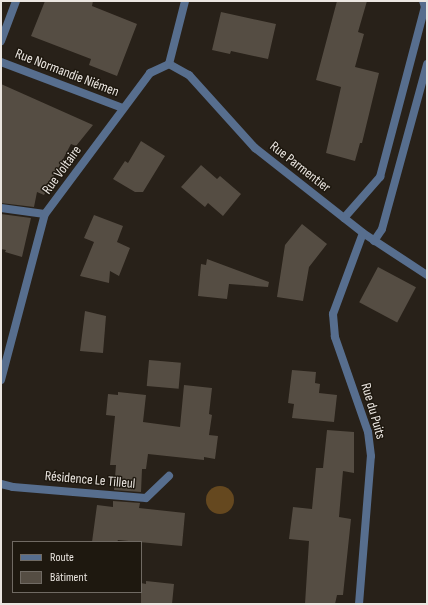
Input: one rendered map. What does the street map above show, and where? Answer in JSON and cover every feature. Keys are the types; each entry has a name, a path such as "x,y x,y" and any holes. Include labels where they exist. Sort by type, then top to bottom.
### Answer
{"street":[{"path":"1,41 16,1"},
{"path":"169,64 185,1"},
{"path":"344,218 380,177 425,7 423,1"},
{"name":"Rue Normandie Niémen","path":"1,62 123,108"},
{"name":"Rue Voltaire","path":"1,380 45,214 150,73 169,64"},
{"name":"Rue Parmentier","path":"169,64 189,75 255,148 363,233 427,275"},
{"path":"374,241 382,228 427,64"},
{"path":"1,208 45,214"},
{"name":"Rue du Puits","path":"359,604 371,456 368,432 335,337 333,314 363,233"},
{"name":"Résidence Le Tilleul","path":"1,484 13,487 146,498 169,476"}],"shaded area":[{"path":"220,486 230,490 234,500 230,510 220,514 210,510 206,500 210,490"}],"building":[{"path":"45,1 93,1 92,6 137,24 117,76 89,65 91,59 31,36"},
{"path":"337,1 367,1 358,32 364,34 355,67 379,73 362,143 360,143 355,161 326,153 341,87 316,80"},
{"path":"221,12 276,24 268,59 231,51 230,54 212,50"},
{"path":"1,84 93,125 76,146 71,144 44,195 37,192 34,207 1,203"},
{"path":"141,141 165,156 143,192 135,192 113,179 125,161 128,163"},
{"path":"201,165 217,179 220,176 241,194 223,216 208,203 205,207 181,187"},
{"path":"1,214 31,218 22,257 5,252 6,250 1,249"},
{"path":"94,215 123,226 117,242 130,248 119,276 110,271 109,283 80,276 94,242 84,238"},
{"path":"302,224 327,244 309,267 303,301 277,297 285,245"},
{"path":"207,259 269,282 268,287 229,284 227,299 198,296 201,264 206,265"},
{"path":"378,267 416,287 397,323 359,302"},
{"path":"85,311 106,316 103,353 80,351"},
{"path":"149,360 181,363 179,389 147,386"},
{"path":"292,370 316,372 315,383 320,384 319,393 337,395 334,422 292,418 294,404 288,403"},
{"path":"184,385 212,388 209,414 212,415 209,435 218,436 215,459 204,457 204,460 148,454 146,469 142,469 141,492 114,490 116,465 110,465 115,416 106,415 108,394 118,395 118,392 146,395 143,422 180,427"},
{"path":"327,430 354,432 354,473 343,471 339,517 351,519 343,595 337,595 335,604 305,604 309,541 289,539 293,507 312,509 316,468 323,468"},
{"path":"113,501 140,503 139,508 185,513 182,546 142,542 142,541 92,541 97,505 113,507"},
{"path":"146,581 174,584 172,604 141,604 142,583 146,584"}]}
